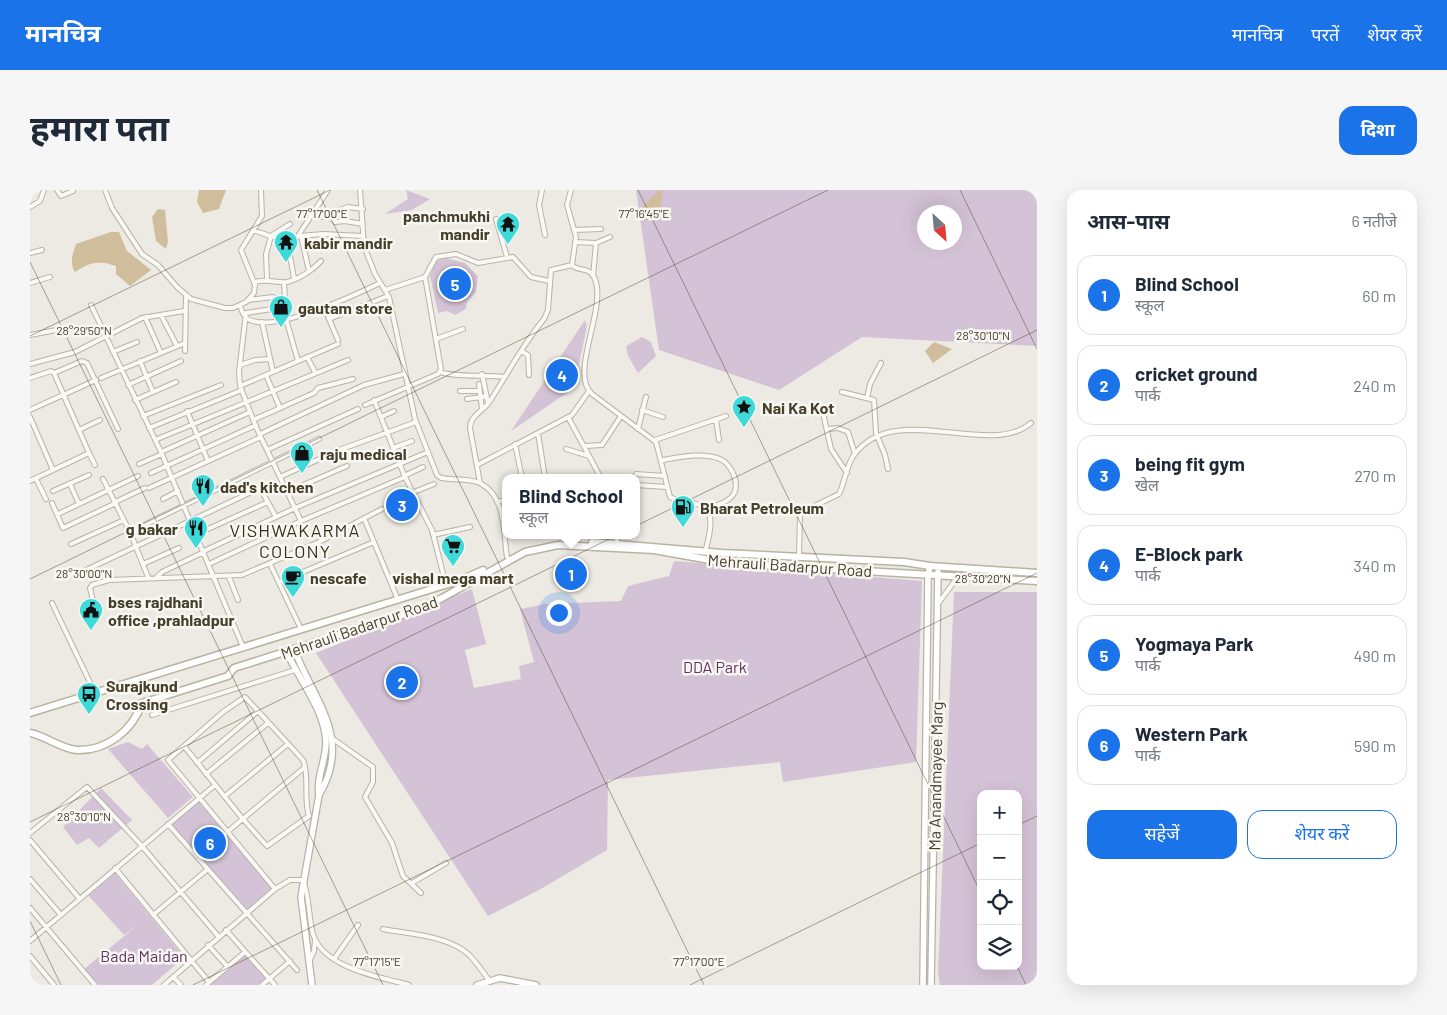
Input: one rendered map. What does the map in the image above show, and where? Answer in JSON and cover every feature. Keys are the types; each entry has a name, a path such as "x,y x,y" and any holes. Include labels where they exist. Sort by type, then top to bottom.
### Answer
{"main road":[{"name":"Mehrauli Badarpur Road","path":"30,733 77,750 97,747 116,738 131,726 142,703 228,676 234,668 415,611 507,557 533,545 548,542 904,562 939,567 1037,573"},
{"name":"Mehrauli Badarpur Road","path":"30,713 446,585 459,585 536,549 558,545 617,546 654,550 727,563 938,577 1037,581"},
{"name":"Ma Anandmayee Marg","path":"923,985 928,576 930,566"},
{"name":"Ma Anandmayee Marg","path":"931,985 939,567"},
{"path":"294,649 327,716 333,739 330,767 319,795 303,880 301,903 312,985"},
{"path":"286,652 320,718 325,734 325,755 318,782 319,795"},
{"path":"477,985 500,978 536,985"}],"street":[{"path":"30,207 40,201 44,190"},
{"path":"57,190 61,196 73,191"},
{"path":"105,190 112,208 142,254 158,265 186,295 218,307 240,306 254,293 255,282 241,250 263,213 261,190"},
{"path":"254,230 287,240 296,240 328,190"},
{"path":"360,190 363,236 367,256 388,296 416,422 428,452 439,477 480,483 490,491 502,513"},
{"path":"542,190 539,201 545,235"},
{"path":"571,190 567,210 574,230 575,242 572,265"},
{"path":"330,217 332,213 346,208 362,209"},
{"path":"310,216 330,217 335,222 345,221 363,224"},
{"path":"496,219 507,258"},
{"path":"267,279 266,254 271,236 290,224"},
{"path":"574,230 600,229 593,276 598,294 585,373 589,390 655,440 663,460 666,487 672,499 706,508 727,502 736,492 736,483 728,464 720,459 701,456 663,460"},
{"path":"300,236 323,234 363,236"},
{"path":"300,236 309,271"},
{"path":"575,242 597,242 610,237"},
{"path":"287,240 294,278"},
{"path":"30,253 42,250"},
{"path":"440,372 425,277 434,259 441,256 460,255 478,263 514,258 533,278 548,282"},
{"path":"255,282 267,279 284,282 309,271 321,261"},
{"path":"480,483 470,425 474,417 488,403 546,314 548,282 552,269 572,265 575,268 588,270 593,276"},
{"path":"30,283 50,277"},
{"path":"385,290 425,277"},
{"path":"284,282 286,319 298,361"},
{"path":"240,306 245,316 250,320 270,322 325,307 380,283"},
{"path":"185,350 184,311 186,295"},
{"path":"329,319 388,296"},
{"path":"248,300 273,297"},
{"path":"91,305 167,465 244,647"},
{"path":"285,307 248,312 245,316 240,365 241,388 253,420 301,521"},
{"path":"149,428 241,388 338,342 325,307"},
{"path":"30,364 75,352 145,317 184,311"},
{"path":"161,315 177,346"},
{"path":"145,317 161,353"},
{"path":"262,322 273,372"},
{"path":"30,335 67,328"},
{"path":"436,339 463,329"},
{"path":"113,352 136,342"},
{"path":"101,378 185,343"},
{"path":"521,351 528,355 528,375"},
{"path":"307,357 315,372"},
{"path":"240,365 256,360 270,359"},
{"path":"155,440 246,403 315,372 348,360"},
{"path":"30,378 84,361 96,380 118,429"},
{"path":"140,361 153,392"},
{"path":"128,385 181,361"},
{"path":"867,398 870,384 881,363"},
{"path":"54,372 95,465"},
{"path":"364,404 440,372 447,375 482,374 504,377"},
{"path":"52,504 63,528 364,386 404,374"},
{"path":"482,374 488,403"},
{"path":"266,375 280,408"},
{"path":"253,420 314,393 318,388 353,379"},
{"path":"30,410 96,380"},
{"path":"135,400 176,382"},
{"path":"479,384 482,409"},
{"path":"143,416 220,385"},
{"path":"477,465 568,417 578,409 589,390"},
{"path":"460,391 480,391"},
{"path":"842,392 874,400 876,433 888,469"},
{"path":"467,399 487,396"},
{"path":"638,428 646,397"},
{"path":"374,400 404,476 433,535 446,585"},
{"path":"267,450 358,409"},
{"path":"642,410 663,417"},
{"path":"380,417 394,411"},
{"path":"188,412 208,461"},
{"path":"139,464 250,412"},
{"path":"823,413 831,449 847,473"},
{"path":"585,446 602,445 621,416"},
{"path":"655,440 726,416"},
{"path":"30,417 53,470"},
{"path":"568,417 600,474"},
{"path":"716,419 719,440"},
{"path":"79,430 100,420"},
{"path":"280,477 340,450 416,422"},
{"path":"799,556 800,513 839,494 855,454 878,436 893,431 921,430 1000,434 1021,431 1031,423"},
{"path":"150,473 256,425"},
{"path":"828,429 838,428 848,432 855,454"},
{"path":"538,433 544,474"},
{"path":"130,532 319,439"},
{"path":"393,448 412,441"},
{"path":"515,444 521,474"},
{"path":"566,449 589,456"},
{"path":"157,577 162,572 295,508 399,462 428,452"},
{"path":"30,481 89,453"},
{"path":"287,492 347,466"},
{"path":"209,564 423,467"},
{"path":"640,474 665,476"},
{"path":"53,491 89,475"},
{"path":"58,514 138,476"},
{"path":"36,478 46,499"},
{"path":"103,479 130,532 148,578"},
{"path":"70,484 79,504"},
{"path":"394,500 434,484"},
{"path":"640,485 666,487"},
{"path":"86,570 260,488 276,517"},
{"path":"163,498 178,492"},
{"path":"497,502 502,501"},
{"path":"197,534 268,502"},
{"path":"702,558 705,551 710,519 706,508"},
{"path":"97,617 90,588 92,585 109,580 157,577 229,577 248,573 382,509"},
{"path":"364,518 398,600"},
{"path":"71,544 124,520"},
{"path":"433,535 470,527"},
{"path":"505,539 507,557"},
{"path":"617,539 617,546"},
{"path":"279,582 374,542"},
{"path":"143,564 179,548"},
{"path":"270,564 301,629"},
{"path":"229,577 238,600"},
{"path":"938,605 957,578"},
{"path":"52,603 94,693"},
{"path":"152,715 295,670"},
{"path":"184,746 242,818 269,846 308,816 305,767 302,760 245,697 244,686"},
{"path":"245,697 223,712 167,762 275,889"},
{"path":"197,763 258,711"},
{"path":"206,774 268,723"},
{"path":"333,739 372,767 373,782 365,797 390,840 403,876 421,893"},
{"path":"225,796 288,744"},
{"path":"226,833 305,767"},
{"path":"30,941 141,845 215,785"},
{"path":"30,833 87,787 141,845 218,936"},
{"path":"168,824 297,970"},
{"path":"30,840 79,898"},
{"path":"412,883 446,862"},
{"path":"115,868 208,984 245,952"},
{"path":"153,915 208,869"},
{"path":"30,879 60,915"},
{"path":"164,985 218,936 275,889 290,880 303,880 308,893 310,923 315,939 314,951 308,964"},
{"path":"30,908 95,985"},
{"path":"334,959 358,925"},
{"path":"383,929 445,942 458,947 466,952 489,980"},
{"path":"226,930 274,985"},
{"path":"315,939 334,959 350,969 409,985"},
{"path":"208,945 227,966"},
{"path":"30,956 54,985"},
{"path":"262,985 290,961"},
{"path":"173,977 181,985"}],"green space":[{"path":"406,190 430,199 412,210 385,214 408,199"},
{"path":"636,190 1037,190 1037,346 862,337 779,390 659,350"},
{"path":"446,258 465,263 478,276 476,292 467,302 466,309 455,315 447,311 438,313 430,276 436,261"},
{"path":"585,320 587,326 574,388 511,431"},
{"path":"642,337 651,342 656,356 638,373 628,356 626,346"},
{"name":"DDA Park","path":"674,561 922,581 916,762 783,782 780,762 608,780 607,850 539,890 488,916 316,653 472,589 486,644 465,650 474,688 521,679 519,666 534,662 520,609 545,604 621,601 628,586 669,576"},
{"path":"954,592 1037,592 1037,985 940,985 938,972"},
{"path":"128,742 142,749 147,744 193,797 168,818 108,749"},
{"path":"101,788 132,820 99,848 89,838 77,845 63,827"},
{"path":"197,800 273,889 248,911 170,824"},
{"name":"Bada Maidan","path":"114,872 182,955 178,957 180,961 152,985 99,985 84,969 139,924 124,935 88,895"},
{"path":"242,951 266,978 258,985 203,985"}],"shaded area":[{"path":"199,190 226,190 219,209 203,213 197,202"},
{"path":"658,191 663,191 660,209 665,214 662,220 651,217 644,222 645,213 641,211 643,206"},
{"path":"158,209 165,210 168,242 166,249 156,241 152,217"},
{"path":"111,232 119,232 127,251 151,270 130,286 116,274 116,266 110,264 95,263 75,272 73,268 72,258 76,244"},
{"path":"934,342 952,349 933,363 925,351"}],"place":[{"name":"panchmukhi mandir","path":"508,245"},
{"name":"kabir mandir","path":"286,263"},
{"name":"Yogmaya Park","path":"455,284"},
{"name":"gautam store","path":"281,328"},
{"name":"E-Block park","path":"562,375"},
{"name":"Nai Ka Kot","path":"744,428"},
{"name":"raju medical","path":"302,474"},
{"name":"being fit gym","path":"402,505"},
{"name":"dad's kitchen","path":"203,507"},
{"name":"Bharat Petroleum","path":"683,528"},
{"name":"g bakar","path":"196,549"},
{"name":"vishal mega mart","path":"453,567"},
{"name":"Blind School","path":"571,574"},
{"name":"nescafe","path":"293,598"},
{"name":"bses rajdhani office ,prahladpur","path":"91,631"},
{"name":"cricket ground","path":"402,682"},
{"name":"Surajkund Crossing","path":"89,715"},
{"name":"Western Park","path":"210,843"}],"district":[{"name":"VISHWAKARMA COLONY","path":"295,540"}]}
